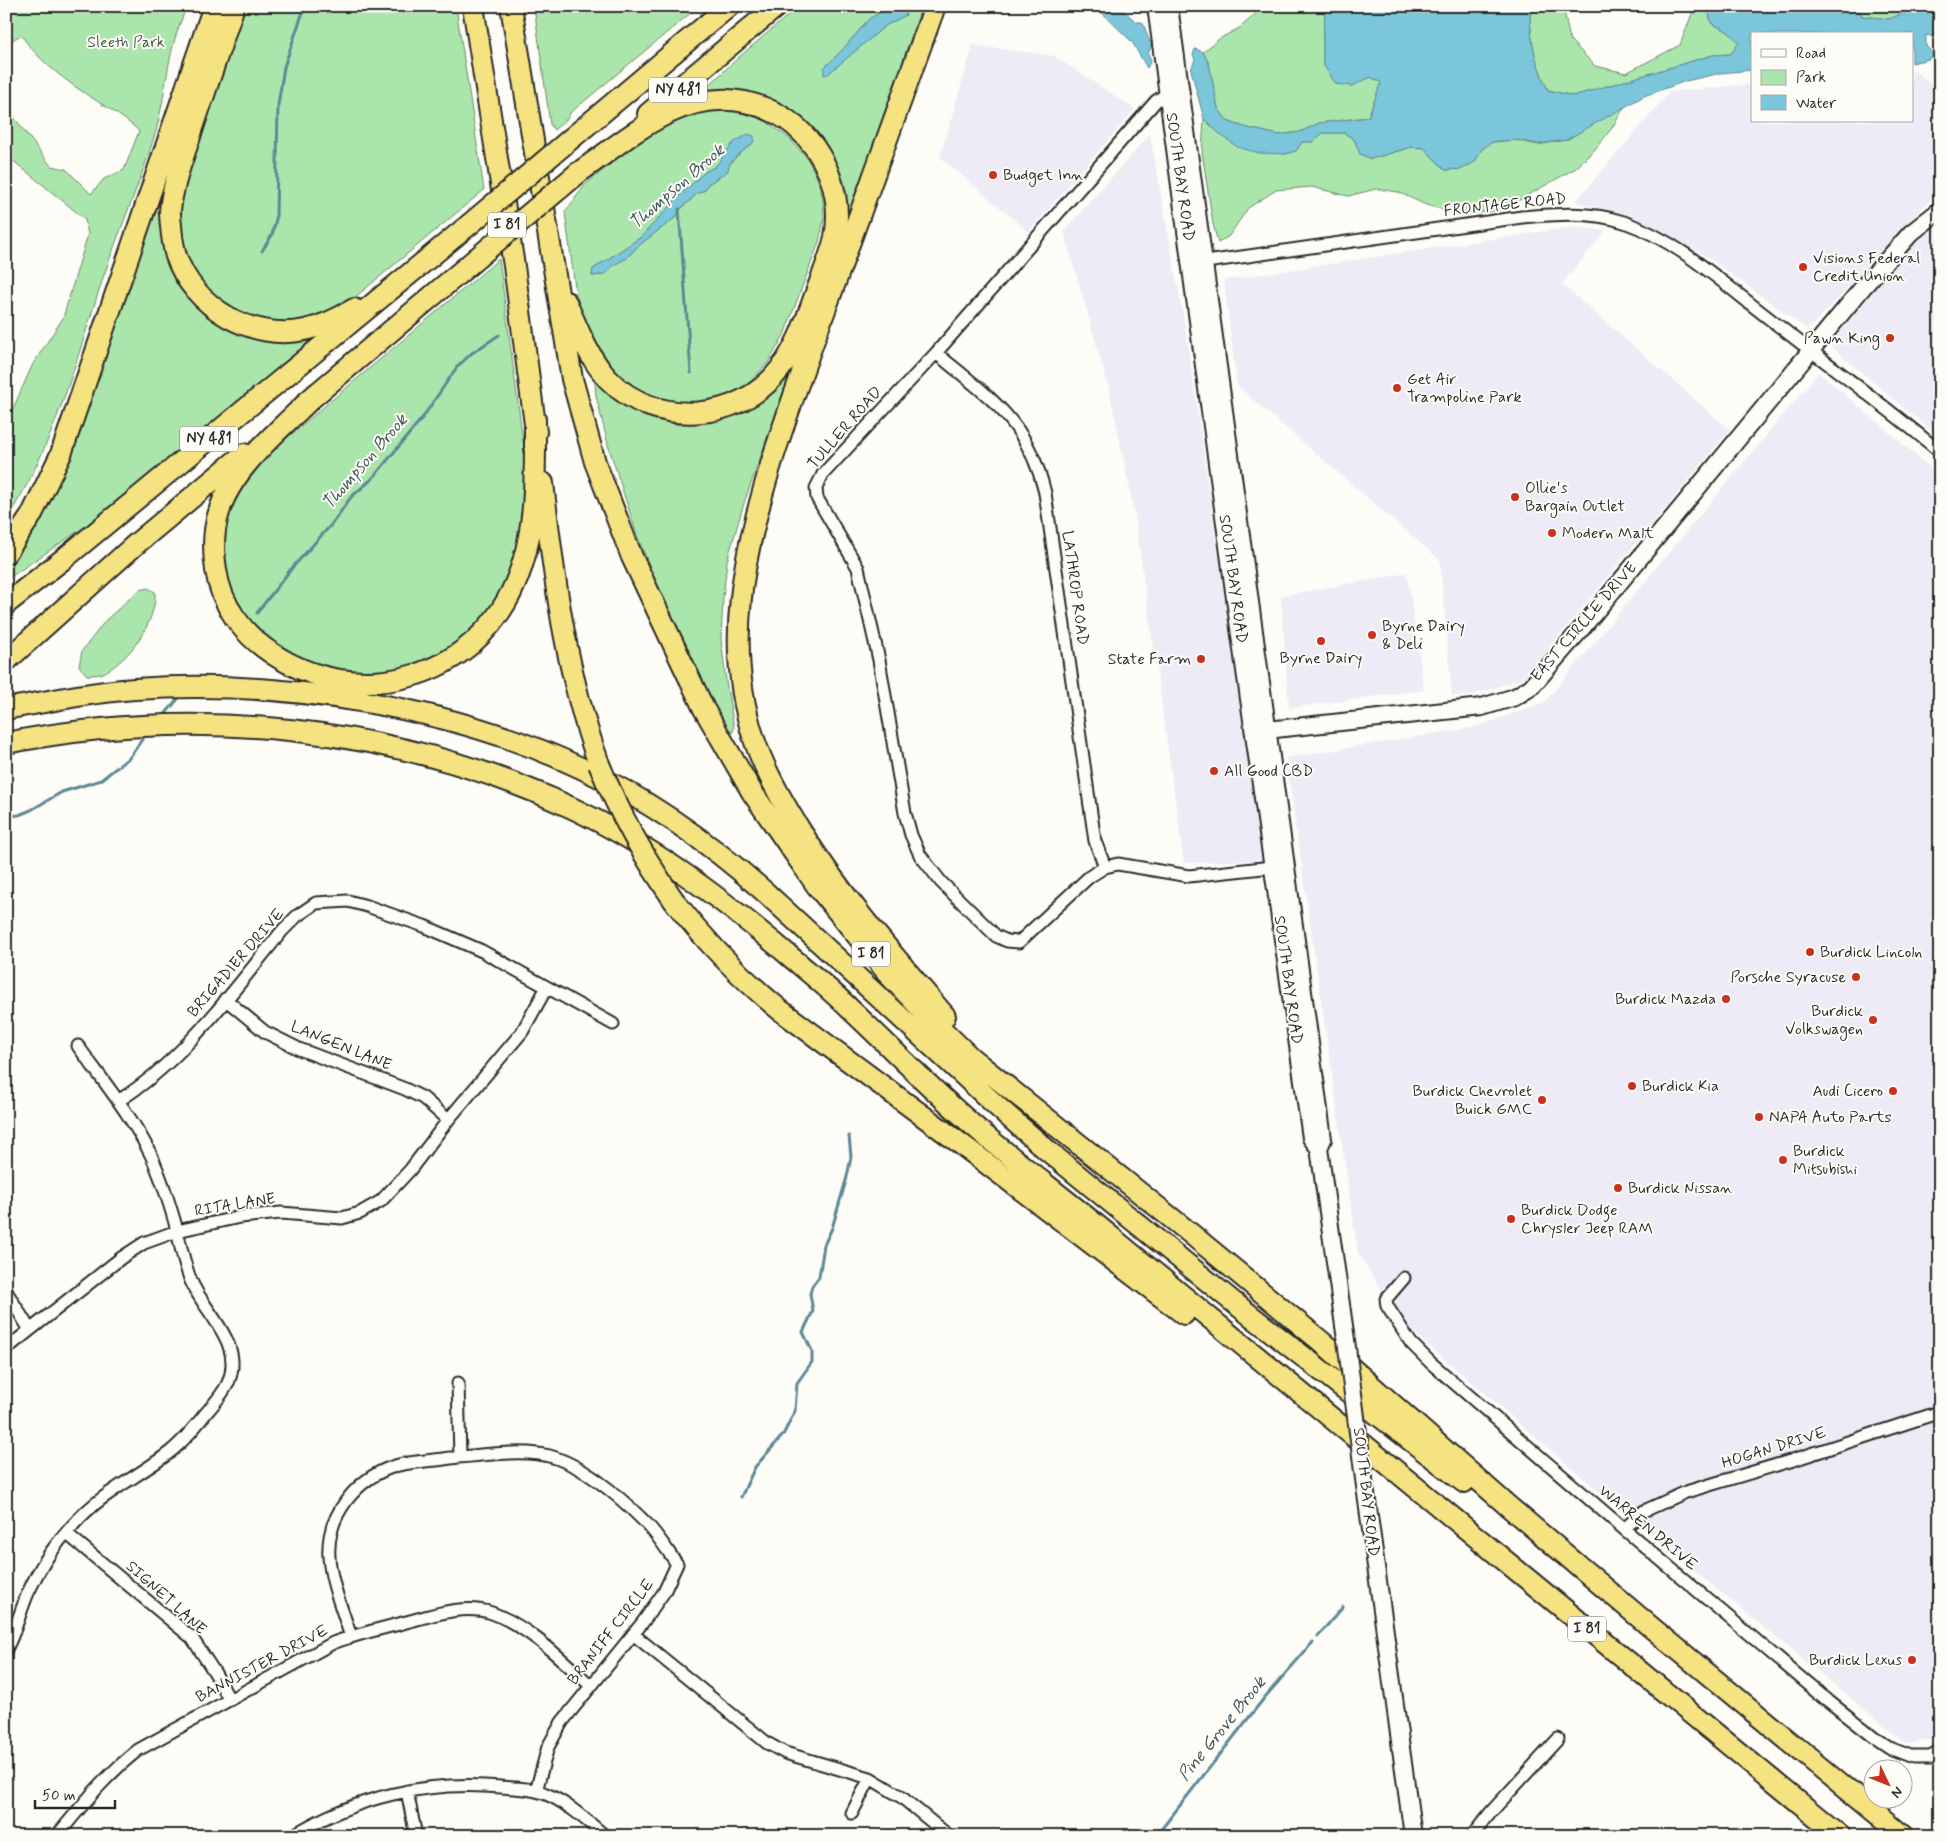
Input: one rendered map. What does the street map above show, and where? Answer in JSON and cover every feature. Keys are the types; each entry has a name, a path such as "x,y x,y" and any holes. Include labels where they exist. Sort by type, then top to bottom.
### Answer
{"highway":[{"path":"6,553 32,516 61,454 214,6"},
{"path":"234,6 173,192 170,212 172,236 176,256 184,273 205,300 231,318 246,326 281,332 304,330 324,325 411,274"},
{"name":"I 81","path":"471,6 514,266 551,554 566,649 580,706 599,764 613,797 640,850 675,902 729,965 780,1010 969,1150 1196,1323 1334,1422 1840,1836"},
{"name":"I 81","path":"511,6 572,380 594,462 632,557 709,718 732,759 773,824 841,917 883,968 956,1044 999,1081 1190,1233 1323,1343 1508,1506 1652,1628 1904,1836"},
{"name":"NY 481","path":"6,604 411,274 729,6"},
{"name":"NY 481","path":"6,661 136,544 778,6"},
{"path":"935,6 796,389 770,470 747,551 739,616 739,650 746,712 754,739 764,765 790,814 828,871 871,928 999,1081"},
{"path":"551,252 565,298 585,345 592,358 608,378 627,395 643,403 660,410 688,414 725,409 738,404 761,389 780,370 801,333 835,238 836,206 834,189 825,163 809,140 789,121 752,103 723,99 692,102 657,119 578,173"},
{"path":"317,393 253,457 234,480 223,501 216,521 215,563 219,587 225,601 232,614 249,635 268,652 293,666 315,675 341,681 369,683 390,681 433,668 464,650 498,614 515,585 527,545 534,485 535,419"},
{"path":"6,709 92,694 162,688 228,688 292,692 398,709 476,729 528,746 611,783 673,820 720,854 761,888 1000,1110 1048,1151 1303,1357 1652,1628"},
{"path":"6,743 112,728 190,724 309,732 388,746 437,758 516,785 571,808 653,854 710,892 778,946 847,1005 930,1087 985,1136 1105,1232 1334,1422"}],"street":[{"name":"SOUTH BAY ROAD","path":"1156,6 1174,90 1198,263 1238,621 1261,731 1323,1139 1319,1148"},
{"name":"SOUTH BAY ROAD","path":"1169,6 1174,90"},
{"name":"TULLER ROAD","path":"1105,867 1089,877 1019,942 1004,940 996,936 942,882 920,854 911,835 905,813 879,660 858,568 817,498 816,488 823,474 936,353 1156,101 1174,90"},
{"name":"EAST CIRCLE DRIVE","path":"1261,731 1482,707 1515,697 1530,687 1582,628 1864,286 1911,233 1940,210"},
{"name":"FRONTAGE ROAD","path":"1198,263 1522,217 1582,214 1622,221 1648,232 1675,248 1812,350 1940,452"},
{"name":"LATHROP ROAD","path":"936,353 999,406 1015,424 1030,448 1040,470 1045,493 1095,841 1105,867"},
{"name":"SOUTH BAY ROAD","path":"1261,731 1272,867 1311,1138 1319,1148 1413,1836"},
{"path":"1105,867 1118,864 1189,876 1272,867"},
{"name":"BRIGADIER DRIVE","path":"118,1101 134,1092 168,1064 283,930 297,916 316,903 348,901 424,926 482,951 613,1024"},
{"name":"RITA LANE","path":"6,1349 121,1258 144,1243 177,1231 240,1217 281,1213 342,1218 360,1213 381,1201 410,1170 448,1120 522,1032 547,987"},
{"name":"LANGEN LANE","path":"225,999 265,1032 299,1049 405,1089 423,1098 448,1120"},
{"path":"6,1649 39,1570 66,1533 96,1501 170,1451 189,1434 220,1396 228,1383 232,1360 228,1340 194,1287 184,1265 177,1231 151,1156 118,1101 78,1046"},
{"name":"WARREN DRIVE","path":"1404,1278 1386,1299 1386,1306 1412,1343 1431,1363 1624,1529 1874,1737 1892,1749 1913,1757 1930,1757 1940,1752"},
{"path":"6,1291 30,1330"},
{"path":"458,1383 460,1457"},
{"name":"HOGAN DRIVE","path":"1624,1529 1644,1511 1686,1492 1790,1462 1940,1412"},
{"name":"BRANIFF CIRCLE","path":"351,1637 331,1570 329,1554 331,1532 350,1496 370,1477 396,1466 460,1457 522,1453 556,1458 593,1477 646,1522 677,1564 664,1592 633,1634 562,1722 548,1747 536,1791"},
{"name":"SIGNET LANE","path":"66,1533 192,1638 215,1673 229,1699"},
{"name":"BANNISTER DRIVE","path":"57,1836 115,1768 138,1750 333,1643 351,1637 449,1612 482,1610 514,1624 546,1647 590,1685"},
{"path":"633,1634 767,1744 808,1761 870,1778 900,1796 949,1836"},
{"path":"1472,1836 1491,1812 1558,1739"},
{"path":"852,1813 870,1778"},
{"path":"292,1836 359,1802 431,1787 484,1785 547,1794 568,1806 605,1836"},
{"path":"407,1791 416,1836"}],"shaded area":[{"path":"973,45 1054,56 1135,109 1029,232 940,157"},
{"path":"1914,71 1940,91 1940,189 1808,330 1706,256 1634,216 1575,202 1670,92 1751,84 1751,122 1914,122"},
{"path":"1150,134 1185,326 1263,860 1184,863 1134,510 1109,389 1064,231"},
{"path":"1940,222 1940,438 1829,345 1908,250"},
{"path":"1572,227 1606,231 1562,284 1730,430 1524,678 1470,696 1452,696 1440,560 1237,386 1224,280"},
{"path":"1819,372 1940,476 1940,1738 1907,1744 1643,1529 1402,1323 1358,1253 1286,758 1476,727 1545,702"},
{"path":"1407,573 1424,690 1289,708 1281,596"}],"green space":[{"name":"Sleeth Park","path":"6,6 187,6 171,53 156,131 103,278 73,371 38,463 6,520 6,424 33,364 63,318 88,234 85,219 6,155 6,107 51,166 66,169 91,194 104,179 124,170 139,131 119,115 57,73 41,59 21,35 12,40 6,58"},
{"path":"241,6 455,6 457,14 484,190 359,294 333,313 295,324 266,323 232,312 195,281 176,233 182,186"},
{"path":"534,6 699,6 570,113 568,118 554,130 550,124"},
{"path":"799,6 891,6 869,19 824,68 828,74 885,26 906,15 902,6 922,6 844,228 820,144 711,93 707,87"},
{"path":"1264,6 1326,6 1323,64 1336,84 1352,86 1371,77 1381,83 1368,117 1319,123 1300,132 1279,135 1227,121 1218,108 1209,64 1203,52 1219,39 1241,27"},
{"path":"1530,6 1563,6 1570,40 1595,66 1626,73 1680,45 1695,6 1709,6 1711,23 1727,31 1740,42 1731,54 1713,55 1573,96 1548,90 1539,69 1534,50"},
{"path":"1857,6 1921,6 1889,19 1862,16"},
{"path":"1625,106 1612,128 1576,168 1514,203 1489,212 1456,213 1426,205 1398,192 1376,189 1348,196 1312,187 1276,190 1248,208 1229,236 1218,243 1213,224 1202,152 1204,119 1221,135 1285,154 1296,151 1302,142 1312,142 1323,133 1344,133 1354,139 1360,154 1371,159 1412,147 1424,148 1445,170 1462,169 1474,162 1482,149 1492,142 1515,140 1538,145 1566,140"},
{"path":"702,110 732,110 767,122 789,138 807,158 817,177 823,199 824,219 819,242 784,335 768,363 748,384 724,397 704,403 680,404 632,390 593,349 577,302 565,212 585,185 651,131 676,116","holes":["754,142 736,157 719,177 708,184 705,190 698,193 681,209 676,217 637,247 627,258 612,265 602,275 592,276 593,269 641,237 681,194 705,172 716,166 733,143"]},
{"path":"156,212 161,212 189,297 201,310 217,322 242,335 304,339 307,343 118,504 6,580 6,569 36,526 72,451 130,280"},
{"path":"499,259 526,464 523,520 511,574 484,619 448,651 393,673 323,670 263,638 235,603 222,560 225,514 256,464"},
{"path":"594,369 642,411 663,421 692,422 714,420 782,381 787,382 744,503 727,561 721,639 734,728 731,736 684,650 638,538 609,448 596,396"},
{"path":"148,588 155,592 154,603 151,615 140,639 113,667 101,674 87,675 79,666 82,651 106,620 139,590"}],"water":[{"path":"891,6 902,6 906,15 885,26 828,74 824,75 824,68 869,19"},
{"path":"1095,6 1119,6 1136,22 1142,22 1152,44 1148,54 1151,60 1147,68 1132,42"},
{"path":"1326,6 1530,6 1534,49 1539,69 1548,90 1573,96 1713,55 1731,54 1739,42 1727,31 1711,23 1709,6 1857,6 1862,16 1889,19 1921,6 1940,6 1940,38 1926,35 1926,46 1934,55 1929,59 1914,63 1914,32 1751,32 1751,70 1721,73 1686,81 1644,96 1566,140 1538,144 1515,140 1492,142 1482,149 1475,162 1462,169 1445,170 1424,148 1411,147 1371,159 1360,154 1354,139 1344,133 1323,133 1312,142 1302,142 1296,151 1285,154 1259,153 1237,147 1204,119 1191,70 1195,59 1193,55 1195,49 1203,52 1209,64 1218,108 1227,121 1279,135 1300,132 1319,123 1368,117 1381,83 1371,77 1352,86 1336,84 1323,64"},
{"path":"748,134 754,136 754,142 734,159 728,171 708,184 705,190 698,193 680,209 676,217 637,247 627,258 612,266 608,272 592,276 593,269 641,237 681,194 705,172 716,166 733,143"}],"waterway":[{"path":"262,251 272,235 276,219 278,105 284,67 305,6"},
{"path":"679,209 691,373"},
{"name":"Thompson Brook","path":"257,613 291,569 331,525 351,497 372,479 423,417 457,367 472,353 499,335"},
{"name":"Thompson Brook","path":"162,718 182,694"},
{"name":"Thompson Brook","path":"6,816 19,815 62,792 101,780 130,757 145,735"},
{"path":"741,1497 755,1467 783,1435 795,1411 797,1383 812,1362 812,1351 803,1332 813,1311 810,1294 812,1286 819,1277 824,1245 832,1228 847,1177 851,1157 849,1136"},
{"name":"Pine Grove Brook","path":"1318,1636 1343,1607"},
{"name":"Pine Grove Brook","path":"1156,1836 1265,1697 1313,1642"}],"place":[{"name":"Budget Inn","path":"993,175"},
{"name":"Visions Federal Credit Union","path":"1803,267"},
{"name":"Pawn King","path":"1890,338"},
{"name":"Get Air Trampoline Park","path":"1397,388"},
{"name":"Ollie's Bargain Outlet","path":"1515,497"},
{"name":"Modern Malt","path":"1552,533"},
{"name":"Byrne Dairy & Deli","path":"1372,635"},
{"name":"Byrne Dairy","path":"1321,641"},
{"name":"State Farm","path":"1201,659"},
{"name":"All Good CBD","path":"1214,771"},
{"name":"Burdick Lincoln","path":"1810,952"},
{"name":"Porsche Syracuse","path":"1856,977"},
{"name":"Burdick Mazda","path":"1726,999"},
{"name":"Burdick Volkswagen","path":"1873,1020"},
{"name":"Burdick Kia","path":"1632,1086"},
{"name":"Audi Cicero","path":"1893,1091"},
{"name":"Burdick Chevrolet Buick GMC","path":"1542,1100"},
{"name":"NAPA Auto Parts","path":"1759,1117"},
{"name":"Burdick Mitsubishi","path":"1783,1160"},
{"name":"Burdick Nissan","path":"1618,1188"},
{"name":"Burdick Dodge Chrysler Jeep RAM","path":"1511,1219"},
{"name":"Burdick Lexus","path":"1912,1660"}]}
